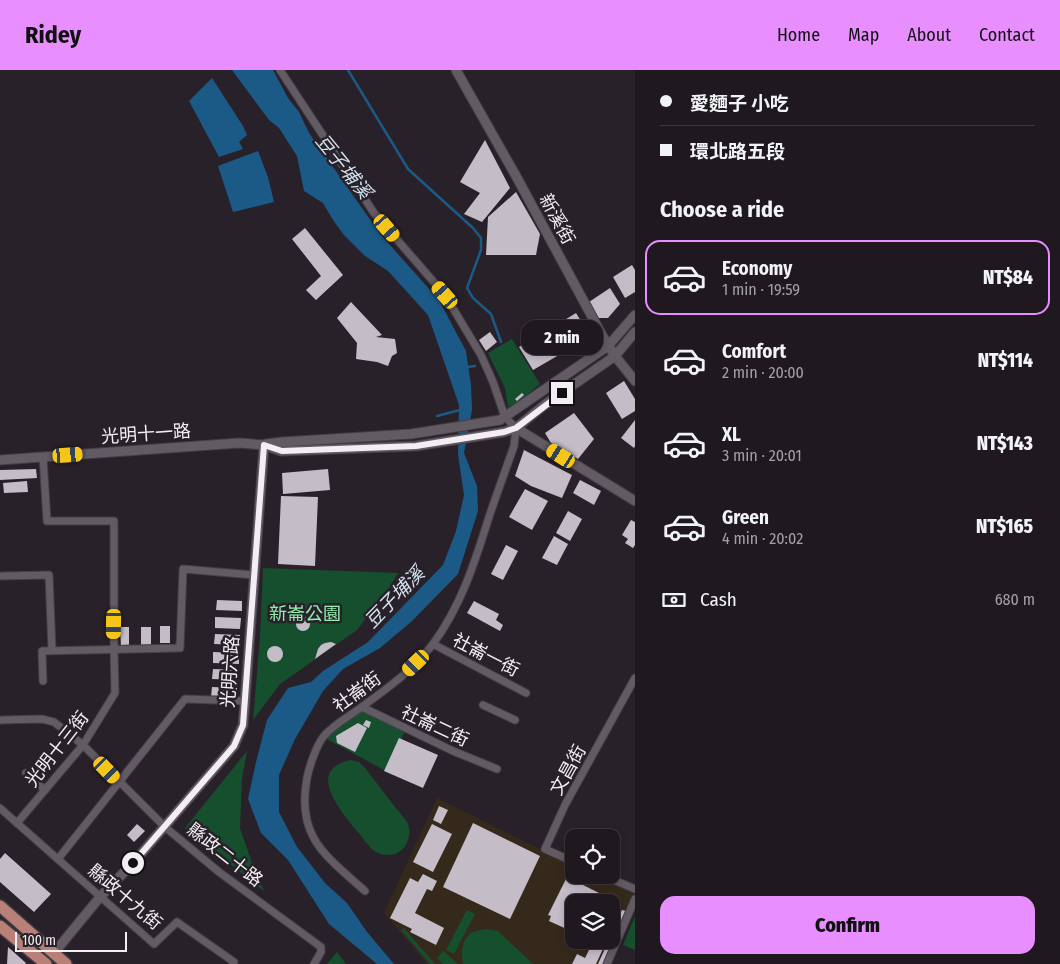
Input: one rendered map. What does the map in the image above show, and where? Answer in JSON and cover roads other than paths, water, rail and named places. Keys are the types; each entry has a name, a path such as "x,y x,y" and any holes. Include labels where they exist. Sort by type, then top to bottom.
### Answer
{"main road":[{"path":"0,906 66,964"},
{"path":"0,926 46,964"}],"street":[{"path":"280,70 374,213 445,295 481,355 493,382 503,418 516,428 635,500"},
{"name":"新溪街","path":"456,70 608,346 635,381"},
{"path":"503,418 608,346 635,315"},
{"path":"516,428 547,403 615,356 635,332"},
{"name":"光明十一路","path":"0,460 239,444 264,445 282,442 411,434 503,418"},
{"name":"光明十一路","path":"264,445 282,451 416,446 504,432 516,428"},
{"name":"社崙街","path":"364,891 319,847 312,836 305,820 308,770 323,737 341,721 398,681 433,644 455,609 471,574 514,446 516,428"},
{"name":"光明六路","path":"54,953 100,897 165,827 234,746 243,725 264,445"},
{"name":"光明十三街","path":"17,823 83,745 115,693 114,521 47,521 43,457"},
{"path":"43,681 42,650 180,648 183,569 254,575"},
{"path":"0,576 49,575 52,650"},
{"name":"社崙一街","path":"433,644 526,693"},
{"name":"文昌街","path":"565,858 545,849 565,805 635,678"},
{"path":"58,859 185,699 245,701"},
{"path":"483,705 515,720"},
{"name":"社崙二街","path":"362,707 453,751 497,769"},
{"name":"縣政二十路","path":"0,720 42,719 54,722 83,745 165,827 219,872 321,947 321,952 314,964"},
{"path":"26,773 45,790"},
{"name":"縣政十九街","path":"0,808 154,944 177,922 234,962 233,964"},
{"path":"620,883 635,889"},
{"path":"607,964 635,899"}],"water":[{"name":"豆子埔溪","path":"232,70 273,70 288,98 299,112 309,133 381,235 439,300 466,351 471,385 472,410 464,453 477,486 478,511 458,574 412,621 380,648 343,669 323,691 295,739 279,775 279,812 297,847 325,883 347,903 367,932 394,964 377,964 329,924 288,860 261,833 248,799 267,720 288,688 311,682 323,671 368,642 443,565 456,531 464,495 458,454 459,405 428,315 388,271 365,256 344,235 323,203 304,191 297,156 279,128 269,120"},
{"path":"212,78 247,135 239,142 243,149 219,157 189,101"},
{"path":"258,151 268,177 274,202 233,212 218,166"}],"waterway":[{"path":"348,70 408,169 473,228 481,238 481,250 467,288 473,298 491,314 501,342"},
{"path":"467,367 475,366"},
{"path":"437,416 460,410"}],"park label":[{"name":"新崙公園","path":"305,614"}]}
